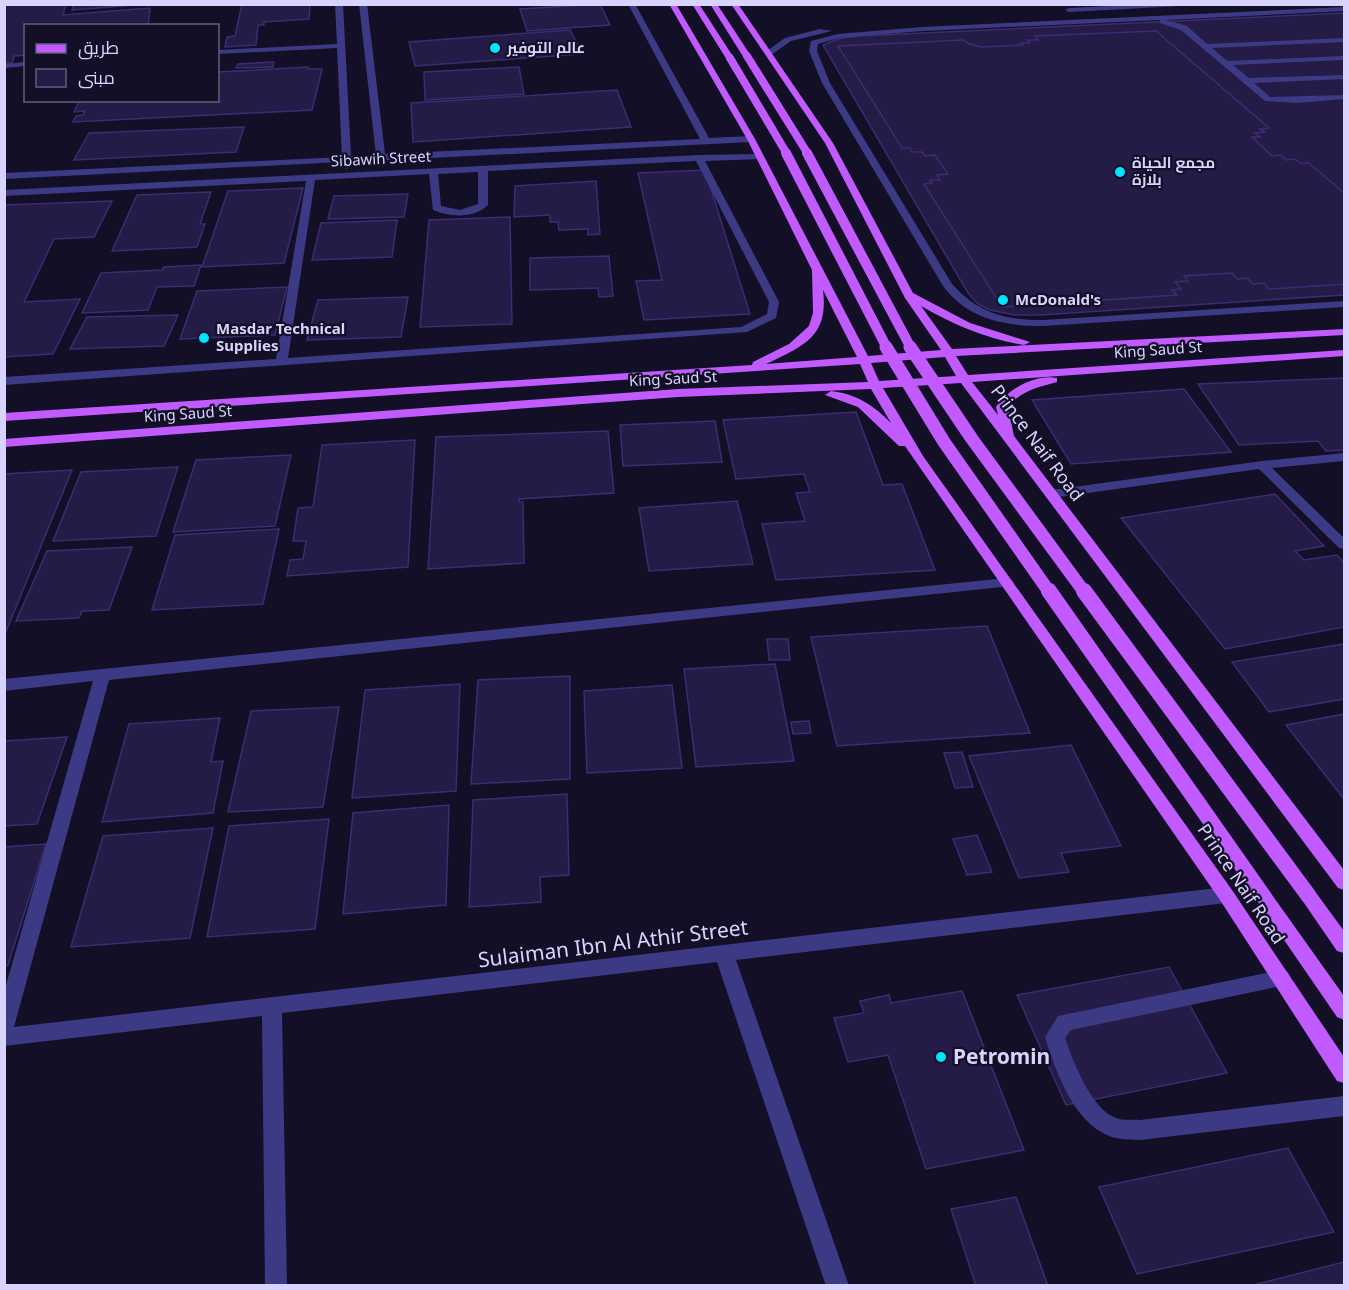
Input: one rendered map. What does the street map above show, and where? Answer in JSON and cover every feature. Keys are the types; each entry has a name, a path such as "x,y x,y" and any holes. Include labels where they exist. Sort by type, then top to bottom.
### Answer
{"main road":[{"name":"Prince Naif Road","path":"672,4 751,139 864,359 875,386 917,457 1226,895 1344,1074"},
{"path":"695,4 777,135 880,337 944,442 1344,1011"},
{"path":"712,4 796,134 902,334 953,410 1344,945"},
{"name":"Prince Naif Road","path":"734,4 829,143 908,293 964,379 1344,883"},
{"path":"748,369 790,347 812,332 819,318 815,266"},
{"path":"908,293 960,324 1008,340 1057,347"},
{"name":"King Saud St","path":"4,417 748,369 949,353 1344,332"},
{"name":"King Saud St","path":"4,443 678,393 875,386 1344,353"},
{"path":"1010,441 1002,407 1009,395 1027,387 1099,370"},
{"path":"678,393 844,395 862,401 917,457"}],"street":[{"path":"339,4 347,176"},
{"path":"363,4 381,156"},
{"path":"631,4 706,141"},
{"path":"1066,7 1216,4"},
{"path":"1266,4 1278,13"},
{"path":"1066,7 1082,22"},
{"path":"768,53 776,45 806,34 824,31 1139,19 1171,21 1344,9"},
{"path":"1171,21 1184,28 1268,99 1344,98"},
{"path":"814,44 838,36 922,28"},
{"path":"806,34 814,44 813,51 826,83 948,286 962,302 974,311 995,320 1019,324 1344,303"},
{"path":"1205,46 1344,40"},
{"path":"219,52 341,46"},
{"path":"1226,63 1344,58"},
{"path":"4,66 24,64"},
{"path":"1247,81 1344,77"},
{"name":"Sibawih Street","path":"4,176 751,139"},
{"name":"Sibawih Street","path":"4,193 699,158 759,157"},
{"path":"4,381 743,330 772,316 774,302 699,158"},
{"path":"433,171 436,208 445,212 480,209 483,205 483,169"},
{"path":"102,188 109,170"},
{"path":"281,363 311,178"},
{"path":"1052,494 1262,465 1344,457"},
{"path":"1262,465 1344,545"},
{"path":"4,685 1007,583"},
{"path":"4,1028 104,675"},
{"name":"Sulaiman Ibn Al Athir Street","path":"4,1037 1226,895"},
{"path":"724,954 838,1286"},
{"path":"1281,978 1065,1022 1055,1037 1061,1058 1090,1111 1110,1126 1140,1130 1344,1106"},
{"path":"273,1005 276,1286"}],"building":[{"path":"4,4 66,4 63,15 150,8 148,24 24,24 24,55 14,56 12,63 4,63"},
{"path":"74,4 149,4 72,10"},
{"path":"242,4 310,4 309,19 264,22 264,25 258,25 256,45 225,47 227,37 235,36"},
{"path":"600,4 610,25 527,31 520,9"},
{"name":"مجمع الحياة بلازة","path":"1344,13 1344,295 1040,315 1014,315 990,310 978,304 968,293 823,45 841,38 859,36"},
{"name":"عالم التوفير","path":"570,30 583,54 415,66 409,42"},
{"name":"مجمع الحياة بلازة","path":"1156,31 1269,128 1260,129 1265,132 1255,133 1260,137 1252,137 1272,156 1281,155 1286,160 1295,159 1300,163 1309,163 1344,193 1344,284 1269,289 1264,283 1253,284 1247,278 1237,279 1232,273 1184,276 1188,281 1175,282 1181,289 1172,290 1177,295 1002,307 924,184 932,183 930,180 940,180 937,175 948,174 935,155 925,156 922,152 912,152 910,148 902,148 838,46 964,40 981,47 1023,45 1021,43 1030,43 1027,40 1038,40 1035,36"},
{"path":"274,62 273,67 236,68 238,64"},
{"path":"308,67 308,69 322,69 312,110 73,122 76,116 83,115 85,111 74,112 79,102 219,102 219,72"},
{"path":"519,67 524,94 425,100 424,72"},
{"path":"617,90 631,127 413,142 411,103"},
{"path":"244,127 236,152 74,160 89,133"},
{"path":"705,170 750,314 644,320 636,281 662,280 638,173"},
{"path":"596,181 600,234 588,235 588,229 559,230 558,222 550,222 550,215 514,217 515,186"},
{"path":"303,188 284,263 202,267 228,191"},
{"path":"211,192 200,224 205,224 197,247 112,251 137,195"},
{"path":"408,194 404,217 328,219 334,196"},
{"path":"112,201 94,237 54,239 24,302 80,299 53,354 4,357 4,205"},
{"path":"510,217 512,324 420,327 429,220"},
{"path":"397,220 392,257 312,260 321,223"},
{"path":"609,256 613,296 599,297 598,288 530,290 530,258"},
{"path":"201,265 194,286 157,287 148,310 82,313 101,273 162,270 164,267"},
{"path":"287,287 275,335 180,339 197,291"},
{"path":"408,297 401,337 307,340 318,300"},
{"path":"178,315 164,346 70,349 87,317"},
{"path":"1344,378 1344,450 1326,451 1318,441 1239,445 1198,384"},
{"path":"1184,389 1231,452 1071,464 1032,400"},
{"path":"856,412 883,485 902,484 935,570 776,580 762,524 805,521 796,493 810,492 804,474 736,479 723,420"},
{"path":"715,421 722,462 623,466 620,425"},
{"path":"608,431 614,493 519,499 519,502 523,502 524,563 428,569 436,437"},
{"path":"415,440 408,567 287,576 290,560 303,559 306,541 293,541 298,508 313,507 322,445"},
{"path":"291,455 275,526 173,532 196,460"},
{"path":"178,467 156,536 53,541 81,472"},
{"path":"72,470 5,634 4,634 4,474"},
{"path":"1275,494 1324,546 1295,551 1304,560 1337,555 1344,563 1344,627 1225,649 1121,518"},
{"path":"737,501 753,564 649,571 639,508"},
{"path":"279,529 263,604 152,610 175,535"},
{"path":"132,547 109,610 82,611 79,618 16,621 47,551"},
{"path":"987,626 1030,733 837,746 811,637"},
{"path":"767,639 788,639 790,660 769,660"},
{"path":"1344,644 1344,699 1269,712 1232,662"},
{"path":"775,664 794,761 696,767 684,669"},
{"path":"570,676 570,779 471,784 478,680"},
{"path":"460,684 456,791 352,798 365,690"},
{"path":"672,685 682,768 587,773 584,691"},
{"path":"339,707 323,807 228,812 251,711"},
{"path":"1344,714 1344,799 1286,725"},
{"path":"220,718 211,762 223,761 213,813 102,822 129,724"},
{"path":"809,721 811,733 793,734 791,722"},
{"path":"67,737 37,824 4,826 4,741"},
{"path":"1071,745 1121,846 1061,853 1069,872 1019,878 969,756"},
{"path":"962,752 973,787 955,788 944,753"},
{"path":"567,794 569,875 540,877 541,902 469,907 473,800"},
{"path":"449,805 446,905 343,914 353,813"},
{"path":"329,819 315,929 207,937 229,826"},
{"path":"213,828 190,938 71,947 103,836"},
{"path":"977,835 992,872 967,875 953,839"},
{"path":"46,844 8,965 4,966 4,847"},
{"path":"1169,967 1227,1073 1066,1105 1017,995"},
{"path":"962,991 1024,1150 926,1169 888,1055 848,1062 834,1018 864,1013 860,1001 889,995 891,1003"},
{"path":"1288,1148 1334,1232 1137,1274 1099,1187"},
{"path":"1016,1197 1048,1286 976,1286 951,1209"},
{"path":"1344,1262 1344,1286 1253,1285"}],"place":[{"name":"عالم التوفير","path":"495,48"},
{"name":"مجمع الحياة بلازة","path":"1120,172"},
{"name":"McDonald's","path":"1003,300"},
{"name":"Masdar Technical Supplies","path":"204,338"},
{"name":"Petromin","path":"941,1057"}]}
